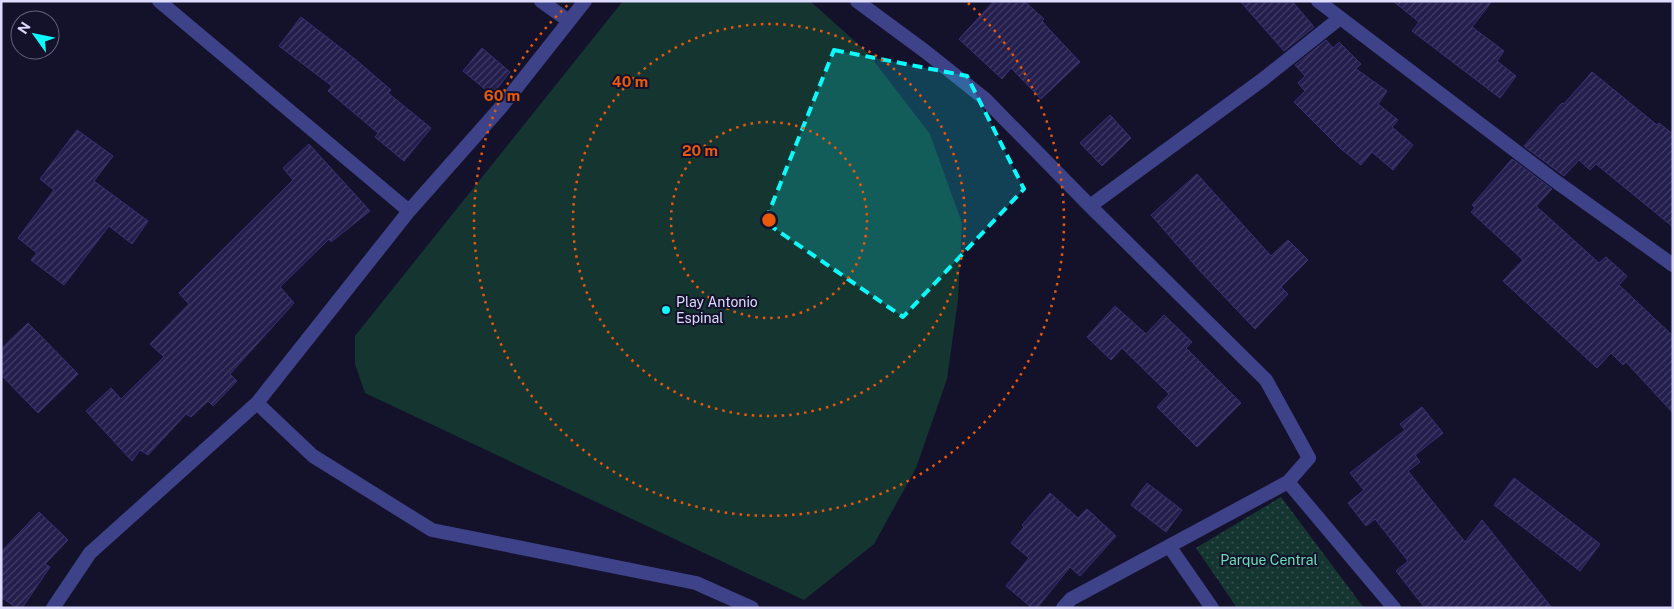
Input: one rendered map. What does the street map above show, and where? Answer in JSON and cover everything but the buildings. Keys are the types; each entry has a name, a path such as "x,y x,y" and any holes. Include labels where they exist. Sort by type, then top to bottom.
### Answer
{"street":[{"path":"159,1 409,211"},
{"path":"541,1 569,21"},
{"path":"53,608 90,553 257,403 409,211 502,106 585,1"},
{"path":"857,1 985,98 1090,206 1266,380 1309,458 1288,482 1071,599 1063,608"},
{"path":"1318,1 1558,184 1673,265"},
{"path":"1090,206 1262,80 1340,18"},
{"path":"257,403 313,456 432,530 696,583 752,608"},
{"path":"1288,482 1394,608"},
{"path":"1169,546 1212,608"}],"highlighted area":[{"path":"834,50 967,76 1024,189 903,317 765,222"}],"green space":[{"name":"Play Antonio Espinal","path":"623,1 810,1 867,52 930,134 962,223 958,300 947,379 916,468 874,544 804,600 365,393 355,364 355,336"},
{"name":"Parque Central","path":"1281,497 1364,608 1237,608 1196,548"}],"place":[{"name":"Play Antonio Espinal","path":"666,310"}]}
